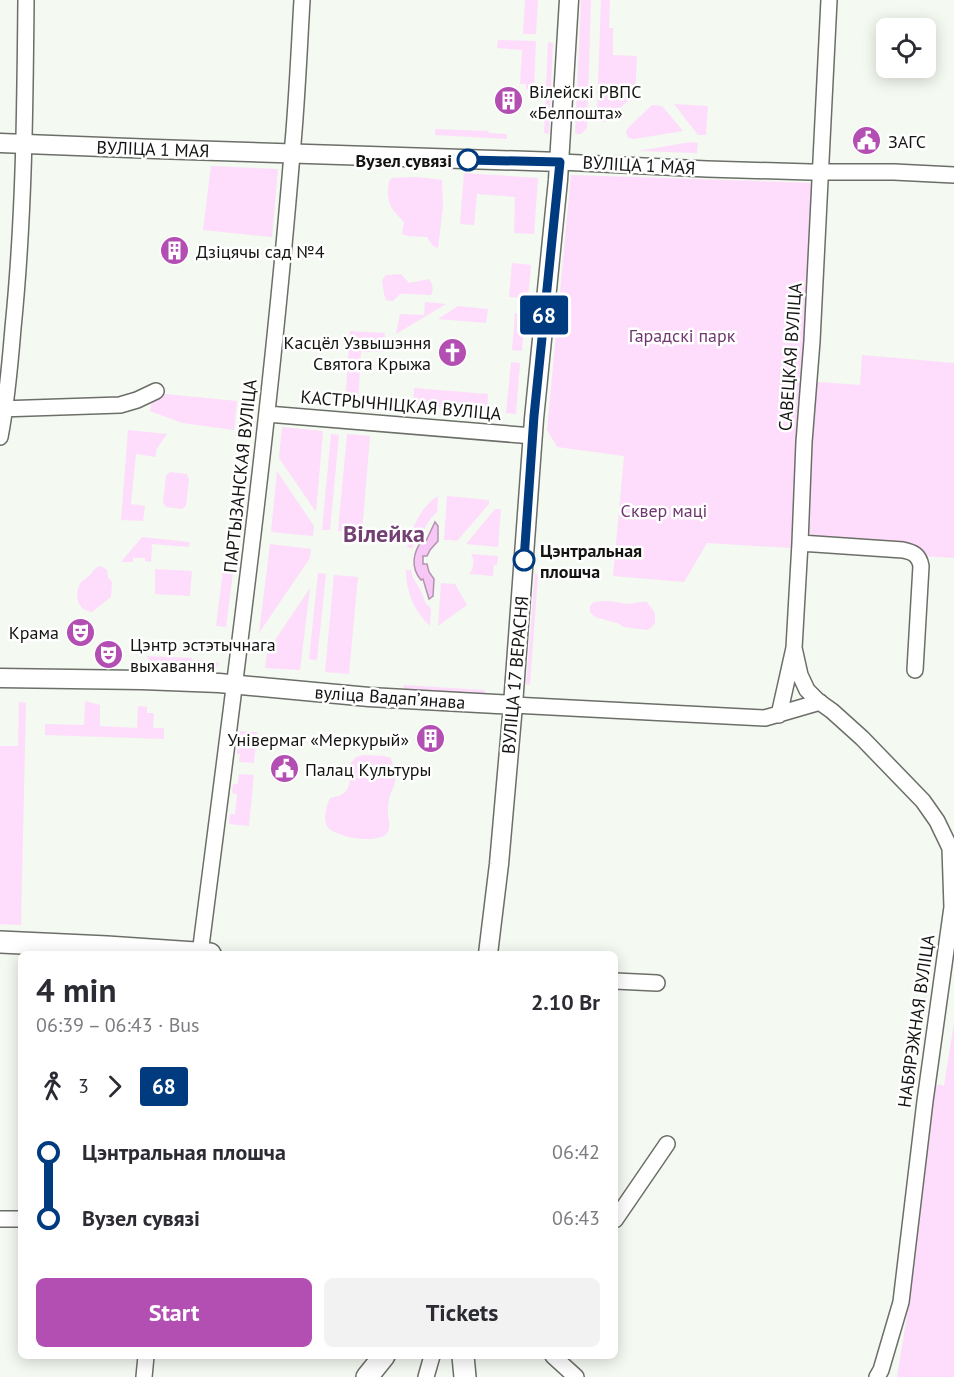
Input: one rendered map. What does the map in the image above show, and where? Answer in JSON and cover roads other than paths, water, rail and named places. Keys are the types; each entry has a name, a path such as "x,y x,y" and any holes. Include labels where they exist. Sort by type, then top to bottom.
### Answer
{"main road":[{"path":"0,942 160,951"},
{"path":"367,1377 382,1359"},
{"path":"463,1359 465,1377"}],"street":[{"path":"0,437 18,281 24,144 26,0"},
{"name":"ПАРТЫЗАНСКАЯ ВУЛІЦА","path":"200,951 267,414 292,153 302,0"},
{"name":"ВУЛІЦА 17 ВЕРАСНЯ","path":"488,951 499,864 533,436 560,162 569,0"},
{"name":"САВЕЦКАЯ ВУЛІЦА","path":"779,715 794,648 829,0"},
{"name":"ВУЛІЦА 1 МАЯ","path":"0,143 707,169 894,171 954,175"},
{"path":"3,409 120,405 141,399 156,391"},
{"name":"КАСТРЫЧНІЦКАЯ ВУЛІЦА","path":"267,414 533,436"},
{"path":"800,543 912,551 919,559 921,566 915,670"},
{"name":"НАБЯРЭЖНАЯ ВУЛІЦА","path":"794,648 800,675 807,690 862,738 922,801 945,835 950,848 952,907 924,1101 901,1302 877,1377"},
{"name":"вуліца Вадапʼянава","path":"0,678 234,684 369,697 748,718 779,715"},
{"path":"779,715 826,707"},
{"path":"618,981 657,983"},
{"path":"618,1216 667,1144"},
{"path":"0,1219 18,1220"},
{"path":"144,1377 146,1359"},
{"path":"426,1377 431,1359"},
{"path":"556,1359 576,1377"}],"place":[{"name":"Вілейскі РВПС «Белпошта»","path":"508,101"},
{"name":"ЗАГС","path":"867,141"},
{"name":"Вузел сувязі","path":"468,160"},
{"name":"Дзіцячы сад №4","path":"175,251"},
{"name":"Касцёл Узвышэння Святога Крыжа","path":"452,352"},
{"name":"Цэнтральная плошча","path":"524,560"},
{"name":"Крама","path":"80,632"},
{"name":"Цэнтр эстэтычнага выхавання","path":"109,654"},
{"name":"Універмаг «Меркурый»","path":"430,739"},
{"name":"Палац Культуры","path":"284,769"}],"district":[{"name":"Вілейка","path":"384,533"}],"park label":[{"name":"Гарадскі парк","path":"682,335"},
{"name":"Сквер маці","path":"664,510"}]}
